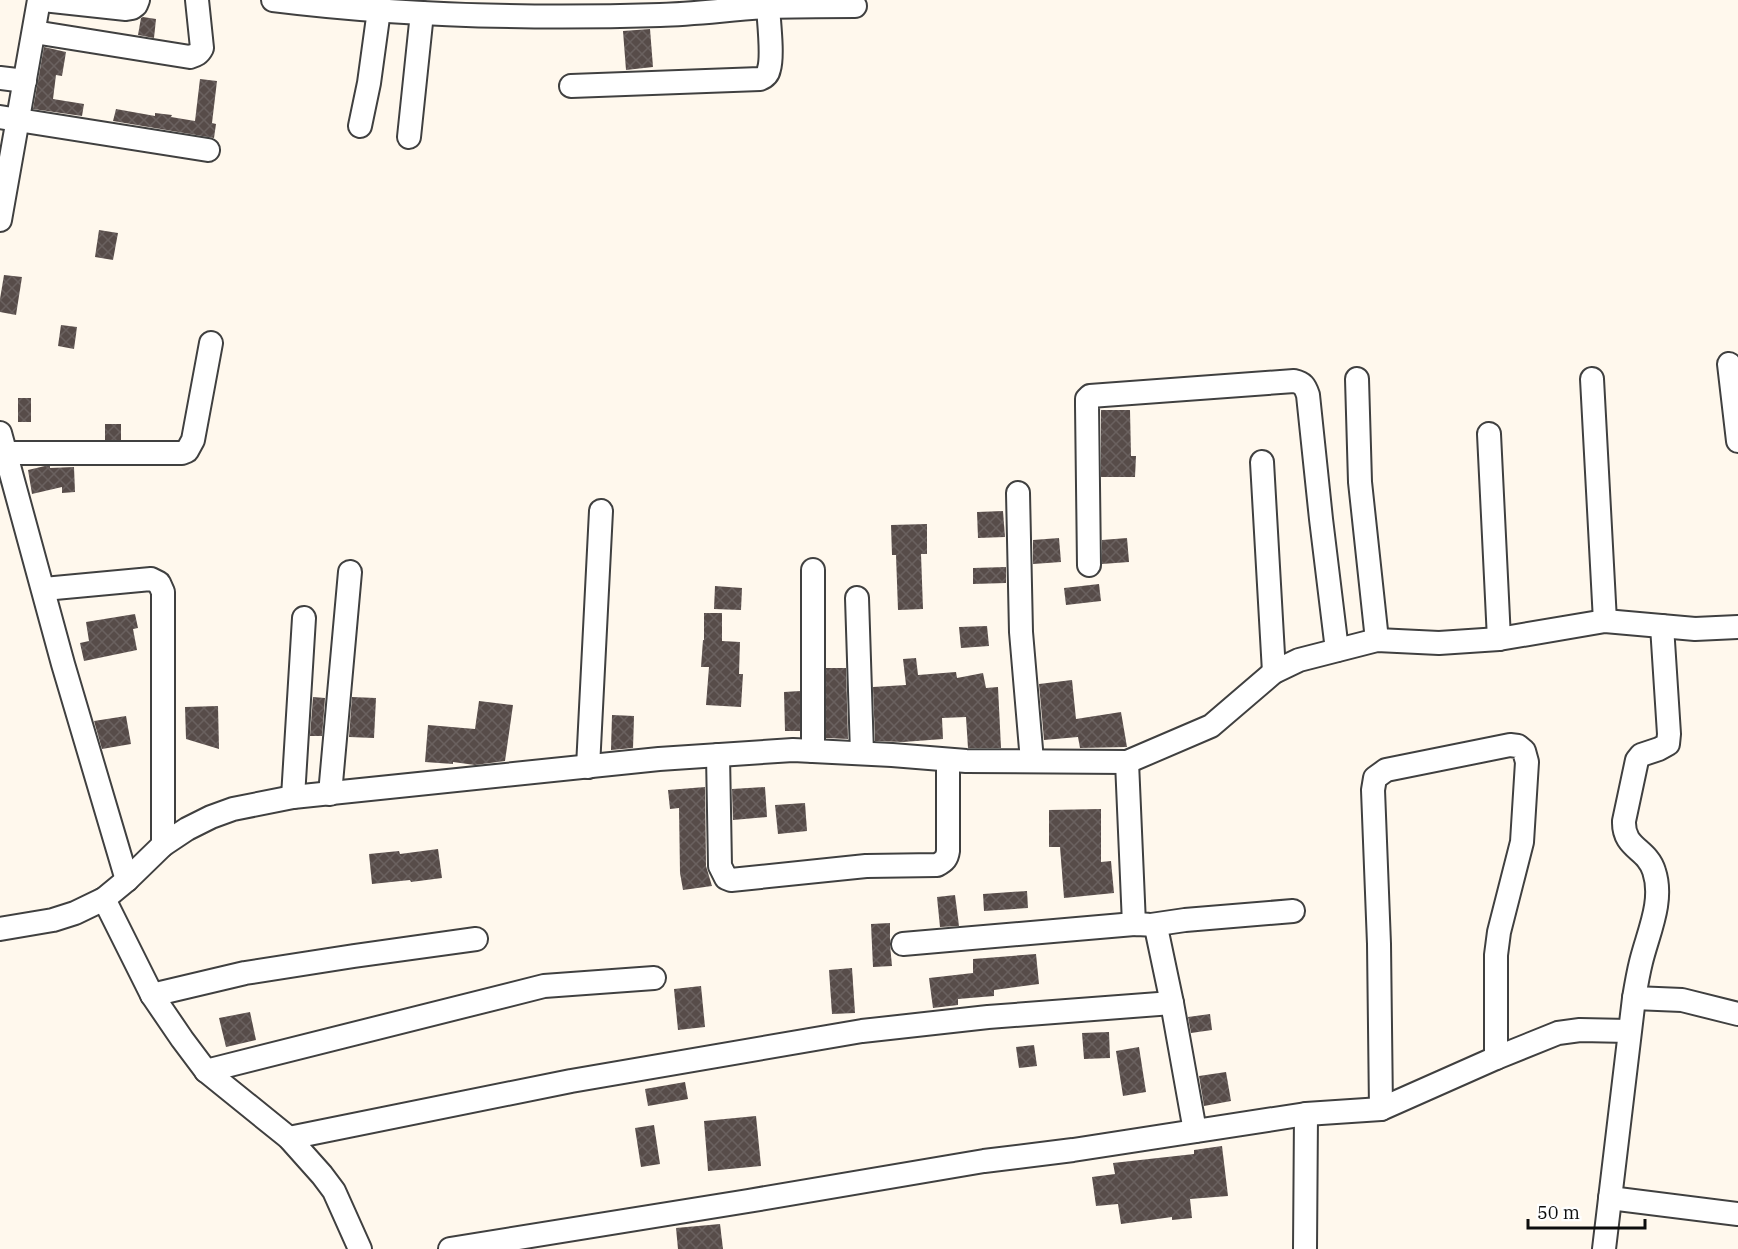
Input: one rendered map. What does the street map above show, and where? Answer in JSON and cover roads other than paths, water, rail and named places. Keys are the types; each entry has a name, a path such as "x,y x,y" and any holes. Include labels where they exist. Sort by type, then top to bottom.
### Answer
{"street":[{"path":"0,220 9,119 25,81 41,0 126,9 136,5 138,0"},
{"path":"34,32 190,57 200,53 202,48 197,0"},
{"path":"273,0 422,13 509,16 661,15 768,7 855,6"},
{"path":"571,86 765,77 769,71 770,62 768,7"},
{"path":"360,126 369,83 379,10"},
{"path":"409,137 422,13"},
{"path":"0,78 25,81"},
{"path":"9,119 208,150"},
{"path":"127,880 63,664 3,443 182,453 187,451 193,440 211,343"},
{"path":"1729,364 1738,441"},
{"path":"1357,379 1360,483 1377,640"},
{"path":"1592,379 1605,621"},
{"path":"1089,565 1087,399 1090,396 1301,382 1306,387 1308,395 1337,650"},
{"path":"1489,435 1499,639"},
{"path":"1262,462 1274,672"},
{"path":"1018,493 1021,632 1032,761"},
{"path":"588,767 601,511"},
{"path":"813,570 813,751"},
{"path":"330,794 350,572"},
{"path":"44,589 151,579 159,583 164,592 163,845"},
{"path":"856,598 862,753"},
{"path":"293,797 304,618"},
{"path":"0,929 75,913 104,899 163,845 188,829 233,809 293,797 588,767 793,750 948,760 1127,762 1211,726 1274,672 1299,660 1377,640 1439,643 1499,639 1605,621 1695,629 1738,627"},
{"path":"1604,1249 1634,998 1657,902 1654,869 1640,850 1626,838 1623,830 1637,760 1641,754 1668,744 1670,734 1662,626"},
{"path":"1381,1109 1373,790 1375,778 1386,770 1510,745 1518,746 1524,751 1527,762 1522,842 1498,932 1496,1058"},
{"path":"718,755 720,866 726,878 731,880 943,862 948,851 948,760"},
{"path":"1127,762 1143,925"},
{"path":"104,899 152,995 182,1039 206,1071 289,1138 334,1191 360,1249"},
{"path":"903,944 1293,911"},
{"path":"1143,925 1155,927 1157,932 1195,1131"},
{"path":"152,995 245,973 476,939"},
{"path":"206,1071 544,986 654,978"},
{"path":"1634,998 1682,1000 1738,1014"},
{"path":"289,1138 571,1081 862,1031 988,1017 1172,1003"},
{"path":"450,1249 984,1161 1073,1150 1306,1114 1381,1109 1558,1033 1580,1030 1629,1031"},
{"path":"1305,1249 1306,1114"},
{"path":"1610,1198 1738,1214"}]}
